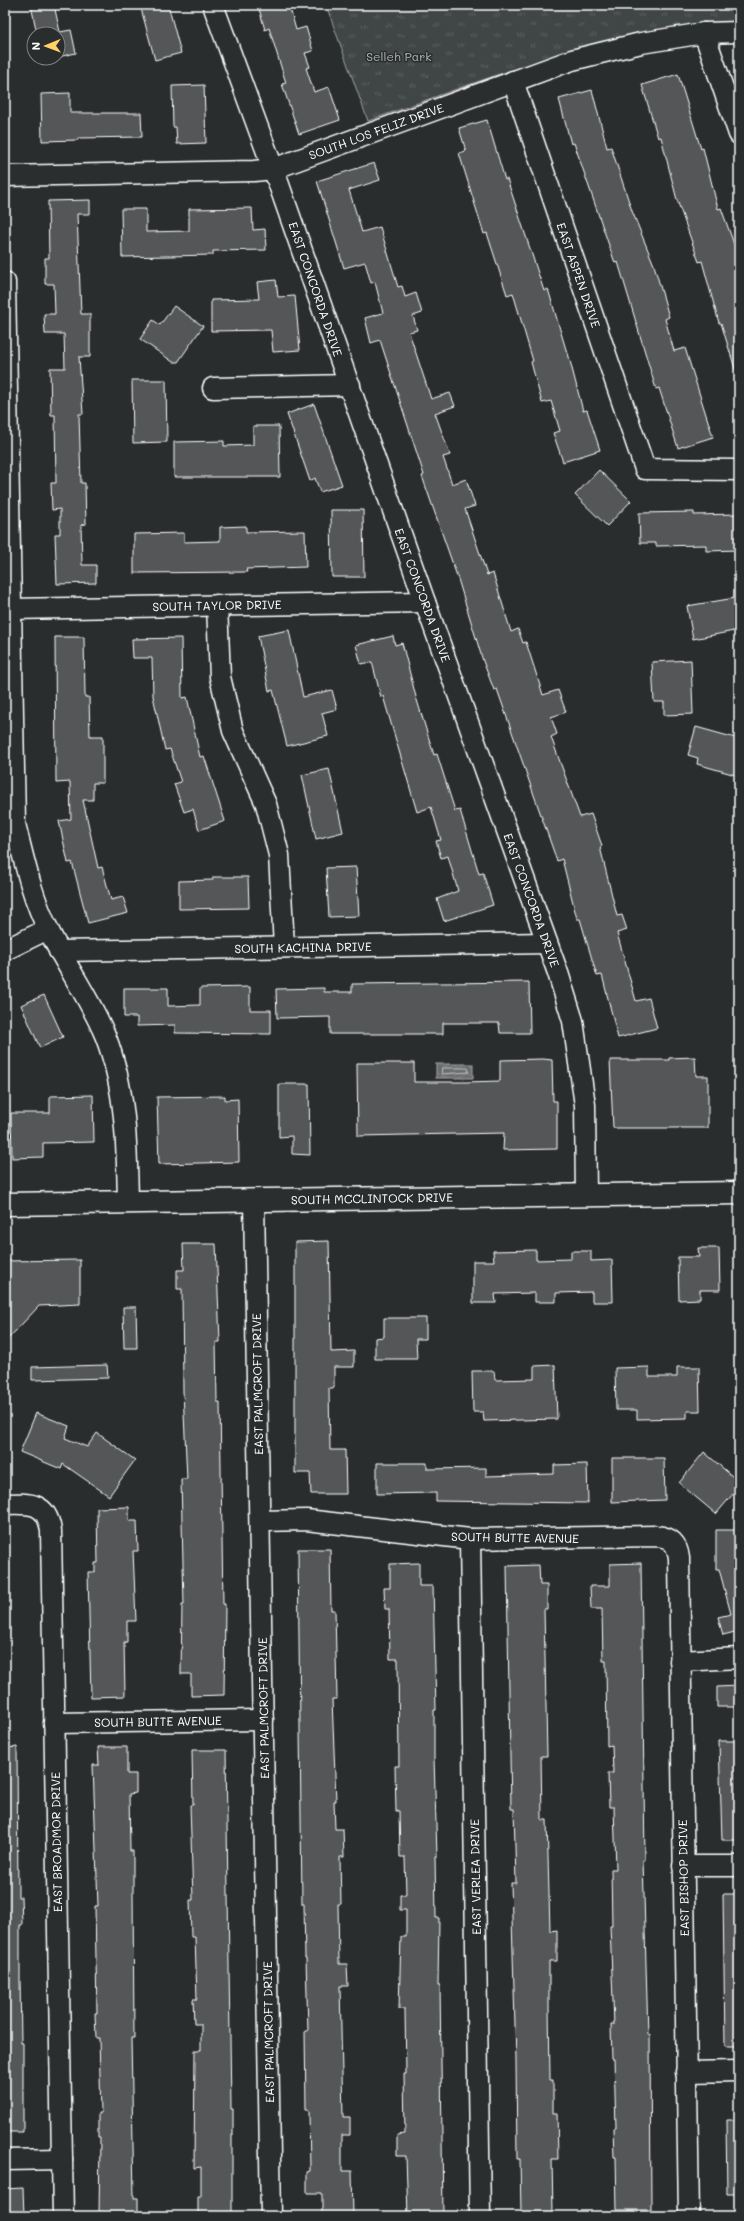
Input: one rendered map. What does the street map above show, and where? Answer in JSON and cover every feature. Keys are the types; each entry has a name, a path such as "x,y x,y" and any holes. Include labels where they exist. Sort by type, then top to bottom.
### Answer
{"main road":[{"name":"SOUTH MCCLINTOCK DRIVE","path":"5,1204 739,1192"}],"street":[{"name":"EAST CONCORDA DRIVE","path":"213,5 350,385 425,602 547,942 573,1021 585,1105 586,1195"},
{"name":"SOUTH LOS FELIZ DRIVE","path":"5,176 254,171 273,169 579,58 641,43 704,33 739,32"},
{"path":"704,33 739,134"},
{"name":"EAST ASPEN DRIVE","path":"513,81 645,469 739,470"},
{"path":"5,282 15,824 30,882 48,930 104,1034 112,1057 123,1101 127,1148 128,1202"},
{"path":"213,388 350,385"},
{"name":"SOUTH TAYLOR DRIVE","path":"10,609 425,602"},
{"path":"217,605 220,677 233,731 266,804 279,855 284,947"},
{"path":"5,950 48,930"},
{"name":"SOUTH KACHINA DRIVE","path":"59,951 547,942"},
{"name":"EAST PALMCROFT DRIVE","path":"254,1200 271,2216"},
{"name":"EAST BROADMOR DRIVE","path":"5,1504 23,1503 38,1507 44,1511 50,1525 63,2216"},
{"name":"SOUTH BUTTE AVENUE","path":"260,1521 306,1520 470,1539 656,1536 668,1538 673,1541"},
{"name":"EAST VERLEA DRIVE","path":"470,1539 480,2216"},
{"name":"EAST BISHOP DRIVE","path":"673,1541 679,1558 689,2216"},
{"path":"680,1662 739,1658"},
{"name":"SOUTH BUTTE AVENUE","path":"54,1723 263,1720"},
{"path":"683,1866 739,1866"},
{"path":"686,2072 739,2071"},
{"path":"5,2160 62,2159"}],"green space":[{"name":"Selleh Park","path":"326,5 739,5 739,22 704,25 646,34 575,51 506,72 368,121"}],"water":[{"path":"436,1064 473,1064 473,1078 436,1078"}],"building":[{"path":"31,5 54,5 59,26 35,26"},
{"path":"140,5 168,5 181,53 155,60"},
{"path":"258,5 289,5 296,30 306,27 313,51 305,53 310,67 306,68 314,92 329,87 340,120 299,134 282,84 286,83 269,28 265,30"},
{"path":"71,30 76,53 66,55 66,31"},
{"path":"678,74 701,149 703,148 718,209 721,208 739,258 739,371 736,372 721,323 719,323 702,261 699,262 677,200 661,137 658,138 642,85"},
{"path":"204,85 206,143 177,144 176,127 173,127 172,86"},
{"path":"592,90 607,148 611,147 632,211 654,265 669,317 665,319 674,351 685,348 713,437 678,448 659,388 656,389 618,262 615,263 574,143 571,144 559,99"},
{"path":"70,93 70,113 141,113 142,137 78,138 78,140 42,141 41,94"},
{"path":"487,120 505,180 507,179 544,291 548,289 568,353 583,411 587,410 600,450 563,462 553,433 560,431 551,401 542,403 531,362 533,361 513,293 507,295 487,233 484,234 459,153 466,151 459,128"},
{"path":"374,163 380,180 349,190 362,232 380,227 398,287 402,286 405,297 416,293 422,313 413,316 417,330 409,332 431,399 450,393 455,406 435,413 450,455 443,457 452,484 466,479 475,506 465,509 487,575 493,573 511,632 518,629 523,643 526,642 543,695 558,690 566,712 551,717 557,734 551,737 580,817 591,814 602,846 600,847 617,916 622,915 627,930 617,933 636,1001 649,998 657,1028 618,1038 602,975 597,976 580,919 577,919 562,859 557,861 497,689 494,690 483,661 458,579 422,476 424,475 380,340 371,343 365,318 383,313 375,282 371,283 365,262 344,268 317,181"},
{"path":"90,200 90,214 77,214 81,314 90,314 90,357 79,357 83,414 79,414 81,483 85,483 86,524 81,525 82,565 96,565 96,583 57,584 55,534 60,534 60,509 52,510 51,483 56,483 55,415 51,415 50,368 65,368 64,334 45,334 44,314 55,314 54,284 45,284 45,258 49,258 48,201"},
{"path":"252,208 253,230 265,229 266,250 213,251 213,255 122,257 121,209 146,209 146,232 189,231 189,209"},
{"path":"276,280 278,297 295,296 300,350 273,352 271,330 211,331 211,300 259,299 257,282"},
{"path":"174,306 203,326 178,362 173,362 140,339 153,320 160,325"},
{"path":"132,380 166,380 167,442 133,443"},
{"path":"314,404 342,485 320,492 315,478 310,481 287,414"},
{"path":"253,426 279,426 280,477 174,477 174,442 224,441 224,446 253,445"},
{"path":"599,470 631,501 607,526 575,495"},
{"path":"331,510 363,510 364,577 332,577"},
{"path":"694,512 694,515 739,514 739,550 706,551 706,545 656,546 656,543 640,543 639,513"},
{"path":"246,526 246,532 305,531 306,567 246,569 247,572 134,573 134,534 184,533 184,542 220,541 220,527"},
{"path":"735,598 739,630 693,639 687,606"},
{"path":"289,630 303,697 332,690 337,709 322,713 328,736 287,746 273,690 269,691 258,636"},
{"path":"393,636 395,645 402,643 416,697 434,755 437,754 455,811 460,810 479,874 483,873 493,905 444,921 437,899 458,891 448,856 441,858 436,841 441,840 431,807 417,812 383,696 381,697 372,662 361,664 356,645"},
{"path":"55,637 84,637 85,697 89,697 90,736 103,736 103,783 93,783 93,800 83,800 98,868 102,867 111,900 123,897 128,913 88,923 72,862 68,863 59,821 71,819 70,782 56,783"},
{"path":"181,638 182,698 187,697 200,757 204,756 225,821 199,830 193,809 184,812 174,784 181,782 170,749 165,750 153,696 152,658 133,658 132,639"},
{"path":"691,660 693,714 664,715 664,702 654,702 652,662"},
{"path":"696,727 739,739 739,776 697,764 698,758 688,755"},
{"path":"329,769 343,832 316,839 302,775"},
{"path":"356,867 359,916 329,917 326,868"},
{"path":"213,877 248,877 249,908 179,909 179,881 213,880"},
{"path":"529,982 530,1033 500,1033 499,1023 443,1023 443,1034 330,1034 330,1017 277,1018 276,989 324,988 324,992 352,992 352,984"},
{"path":"250,987 250,1010 271,1010 271,1034 175,1033 175,1025 137,1026 137,1017 124,1017 124,988 168,988 168,1006 200,1005 200,988"},
{"path":"44,995 63,1037 40,1048 21,1005"},
{"path":"695,1057 696,1076 708,1076 708,1128 613,1128 610,1060 669,1060 669,1058"},
{"path":"500,1060 552,1060 553,1101 557,1101 557,1149 503,1150 504,1133 358,1136 357,1063 414,1063 414,1082 466,1082 500,1081"},
{"path":"279,1084 309,1084 310,1155 292,1154 292,1136 279,1137"},
{"path":"93,1095 94,1142 43,1143 43,1157 12,1158 11,1113 50,1113 50,1096"},
{"path":"225,1096 225,1100 238,1099 239,1162 159,1164 157,1097"},
{"path":"329,1241 331,1352 354,1351 354,1367 334,1367 334,1388 329,1388 330,1450 345,1450 346,1494 311,1494 310,1473 295,1473 295,1242"},
{"path":"183,1244 216,1244 220,1342 216,1342 217,1402 220,1402 223,1604 225,1604 224,1695 191,1696 191,1674 181,1674 182,1605 184,1605 181,1479 187,1479 183,1391 182,1289 177,1289 177,1270 184,1270"},
{"path":"698,1248 719,1248 720,1290 700,1290 700,1299 679,1300 678,1257 699,1257"},
{"path":"536,1250 536,1260 571,1259 571,1251 591,1251 591,1261 612,1260 613,1302 592,1302 592,1292 556,1293 556,1302 535,1302 535,1293 495,1294 496,1303 473,1303 473,1261 494,1261 493,1251"},
{"path":"80,1260 80,1304 39,1306 5,1342 5,1261"},
{"path":"123,1307 136,1307 137,1348 124,1348"},
{"path":"384,1318 426,1318 426,1339 416,1339 417,1359 375,1359 375,1338 384,1337"},
{"path":"107,1365 108,1378 32,1380 32,1367"},
{"path":"555,1365 557,1419 484,1421 483,1412 473,1412 472,1371 494,1371 495,1380 534,1379 534,1366"},
{"path":"649,1367 649,1377 677,1377 677,1367 699,1367 700,1411 687,1411 687,1418 637,1419 637,1410 616,1410 615,1368"},
{"path":"36,1413 69,1426 65,1438 87,1447 97,1433 135,1460 109,1496 63,1464 61,1469 20,1452"},
{"path":"704,1452 739,1482 739,1487 716,1514 679,1483"},
{"path":"612,1458 664,1458 665,1500 612,1502"},
{"path":"377,1463 427,1463 427,1469 486,1468 486,1476 554,1474 554,1465 587,1464 588,1503 436,1501 436,1493 377,1494"},
{"path":"129,1507 129,1521 137,1521 138,1551 133,1551 136,1621 127,1621 127,1642 124,1642 125,1696 91,1697 88,1572 95,1572 95,1563 98,1563 97,1508"},
{"path":"716,1530 739,1530 739,1631 723,1635 718,1617 731,1614 719,1569 716,1569"},
{"path":"298,1549 330,1549 331,1610 335,1610 337,1699 332,1699 336,1801 334,1801 335,1829 343,1829 344,1857 340,1857 341,1904 338,1904 339,1964 347,1964 348,1986 340,1986 343,2117 350,2117 350,2135 342,2135 342,2171 352,2171 353,2216 322,2216 322,2193 307,2193 307,2172 310,2171 309,2110 306,2110 305,2031 308,2031 306,1958 304,1904 302,1904"},
{"path":"419,1563 419,1586 433,1586 436,1710 434,1710 434,1758 437,1856 435,1856 436,1918 439,1918 438,1985 440,1985 443,2215 408,2216 406,2156 397,2156 397,2135 405,2134 404,2074 406,2074 405,2009 399,2009 401,1937 406,1937 406,1910 400,1910 400,1895 406,1895 405,1857 400,1857 399,1811 396,1811 395,1766 399,1766 398,1659 390,1659 389,1609 385,1609 384,1588 390,1588 390,1564"},
{"path":"641,1563 645,1860 643,1860 648,2035 650,2035 651,2210 617,2210 616,2157 614,2157 613,2128 616,2128 614,2059 612,2059 611,2025 614,2025 610,1926 612,1926 611,1869 616,1869 614,1807 609,1807 608,1773 613,1773 612,1745 607,1746 606,1661 603,1661 602,1609 591,1609 590,1586 610,1586 610,1564"},
{"path":"539,1565 540,1585 547,1585 547,1609 544,1609 547,1756 541,1756 542,1820 547,1820 550,1931 557,1930 557,1961 549,1961 549,2006 550,2080 553,2080 553,2113 557,2113 558,2159 552,2159 553,2213 521,2213 520,2159 517,2159 511,1883 516,1883 514,1809 511,1809 507,1566"},
{"path":"739,1686 739,1707 717,1707 717,1687"},
{"path":"719,1741 739,1741 739,1840 722,1840"},
{"path":"17,1747 18,1897 21,1897 22,1925 20,1925 20,1978 21,2043 23,2043 23,2132 5,2132 5,1748"},
{"path":"98,1747 127,1747 127,1774 136,1774 136,1793 129,1794 130,1851 133,1851 134,2038 131,2038 134,2198 138,2198 138,2216 99,2216 100,2137 98,2137 98,2113 101,2113 99,2038 96,2038 95,2013 97,2013 95,1906 98,1906 93,1765 99,1765"},
{"path":"192,1750 226,1750 231,2109 233,2109 232,2216 198,2216 198,2197 201,2197 201,2167 194,2168 195,2050 201,2050 201,2024 194,2024 193,1999 197,1999 195,1937 191,1937 190,1900 193,1900 190,1805 193,1805"},
{"path":"723,1894 739,1894 739,2046 725,2046"},
{"path":"726,2120 739,2120 739,2194 727,2194"},
{"path":"23,2188 24,2216 5,2216 5,2189"}]}
